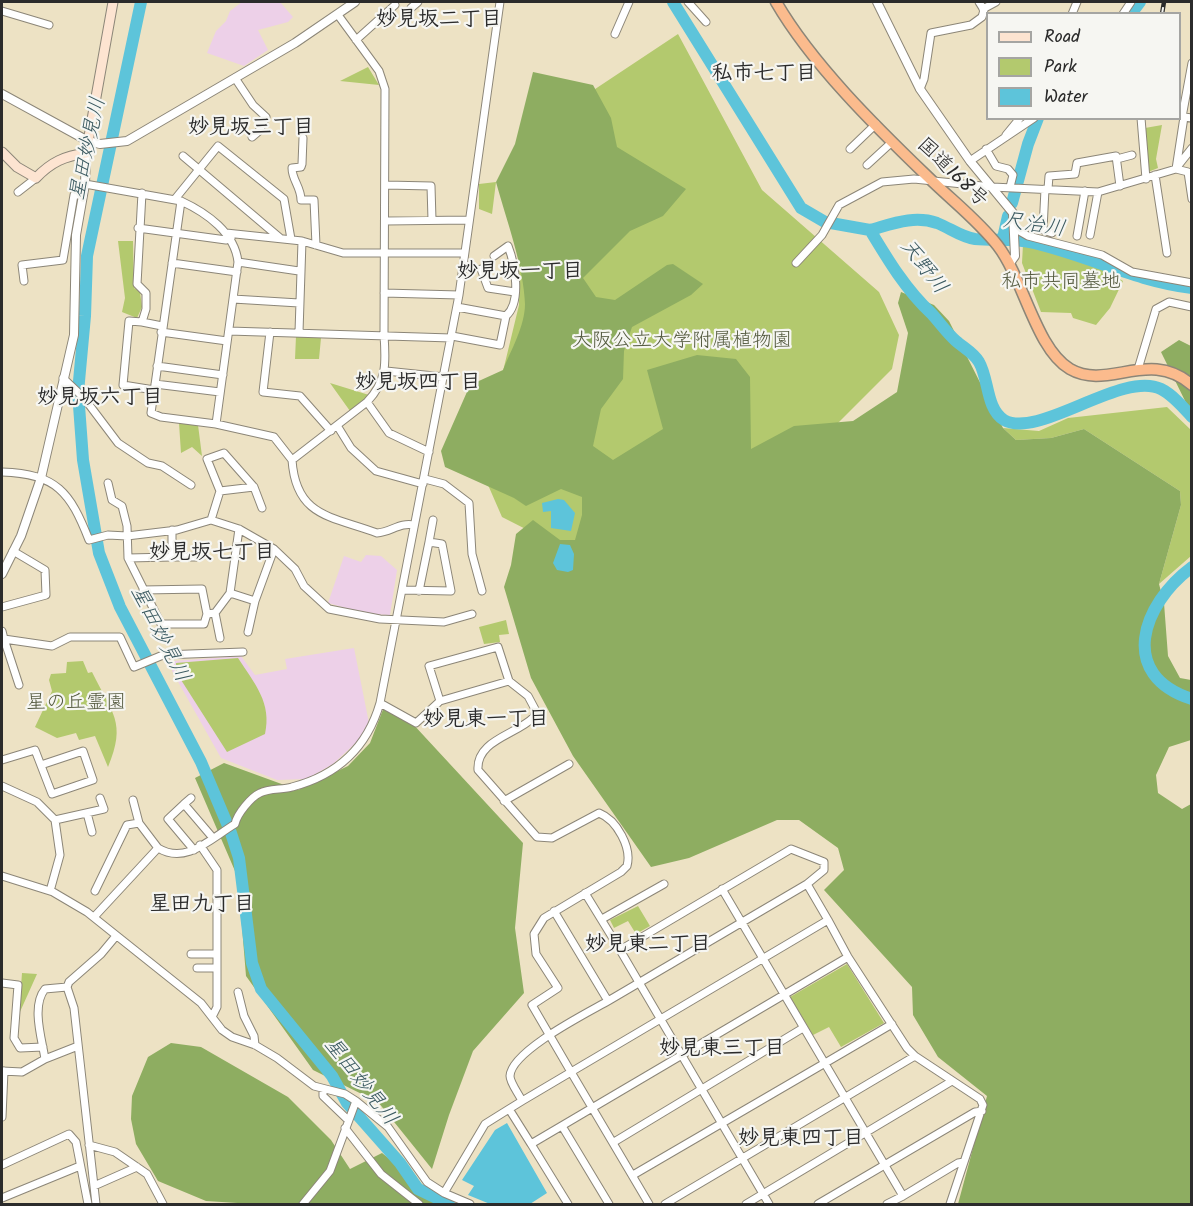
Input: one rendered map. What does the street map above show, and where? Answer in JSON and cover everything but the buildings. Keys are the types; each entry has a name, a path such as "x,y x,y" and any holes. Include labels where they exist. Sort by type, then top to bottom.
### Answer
{"highway":[{"name":"国道168号","path":"776,2 810,51 892,142 996,243 1010,263 1047,346 1057,359 1072,370 1091,376 1138,369 1172,373 1191,385"}],"main road":[{"path":"2,152 17,167 36,177 49,165 68,155 86,153 113,2"}],"street":[{"path":"4,2 2,9 49,25"},
{"path":"2,94 88,141 111,144 127,141 236,78 338,15 355,2"},
{"path":"411,8 418,2"},
{"path":"133,800 139,823 158,848 170,855 188,855 234,824 236,817 260,793 310,782 335,770 364,742 380,703 452,337 500,2"},
{"path":"615,34 629,2"},
{"path":"877,2 920,89 970,161 1013,213 1015,256 1010,263"},
{"path":"920,89 924,79 931,33 971,25 982,17 981,5 996,2"},
{"path":"691,3 706,22"},
{"path":"356,40 395,5"},
{"path":"292,460 338,427 367,402 377,392 386,371 384,335 385,89 379,71 338,15"},
{"path":"1176,169 1191,63"},
{"path":"236,78 253,105 266,117 259,131 252,137"},
{"path":"1002,139 1018,120"},
{"path":"970,161 1031,120"},
{"path":"1141,120 1146,179"},
{"path":"850,149 876,124"},
{"path":"303,138 302,164 301,167 292,168 292,176 301,190 301,200 314,200 316,245"},
{"path":"867,165 892,142"},
{"path":"291,239 284,199 218,146 199,167 178,200 172,263 151,413 274,437 292,460 293,480 304,503 322,513 377,533 406,524 414,525"},
{"path":"1176,169 1191,148"},
{"path":"986,149 996,166 1008,169 1013,175 1014,188"},
{"path":"2,574 21,536 41,478 74,334 76,235 83,195 89,185 86,153"},
{"path":"1117,159 1132,155"},
{"path":"183,156 199,167 280,238"},
{"path":"1052,233 1043,230 1049,176 1075,174 1077,163 1116,156 1120,186"},
{"path":"796,263 822,235 839,205 882,182 914,179 992,188 1098,192 1176,169 1190,172 1191,199"},
{"path":"1155,175 1167,253"},
{"path":"18,192 36,177"},
{"path":"386,184 431,186 432,220"},
{"path":"89,185 178,200 196,208 229,236 237,249 237,272 216,424"},
{"path":"1077,236 1085,191"},
{"path":"1090,235 1098,192"},
{"path":"142,193 138,228 137,284 146,293 146,309 142,322"},
{"path":"24,281 22,265 63,260 74,195 83,195"},
{"path":"386,220 469,220"},
{"path":"138,228 226,240 229,236 302,240 343,253 464,253"},
{"path":"1014,228 1028,236 1102,255 1132,272 1191,283"},
{"path":"299,332 299,271 302,240"},
{"path":"229,331 299,332 332,336 452,337 500,345 506,316 512,311 515,292 513,258 508,246 494,256"},
{"path":"238,262 299,271"},
{"path":"172,263 237,272"},
{"path":"481,269 488,288 515,292"},
{"path":"384,293 459,295"},
{"path":"233,299 299,303"},
{"path":"1138,369 1156,309 1169,302 1191,307"},
{"path":"457,307 506,316"},
{"path":"220,392 123,385 129,321 227,341"},
{"path":"270,332 263,392 300,396 331,431"},
{"path":"157,366 223,375"},
{"path":"386,371 444,376"},
{"path":"63,378 74,386 118,443 148,463 162,466 190,485"},
{"path":"367,402 389,433 429,452"},
{"path":"338,427 351,448 376,471 444,484 470,503 472,554 482,591"},
{"path":"211,519 220,491 207,459 224,453 254,487 262,508"},
{"path":"2,472 24,473 53,484 75,506 89,540 108,535 127,536 172,530 211,519 239,529 274,549 295,569 304,586 329,609 357,616 444,622 472,614"},
{"path":"108,483 112,500 122,506 128,558 143,590 161,624 204,624 207,614 202,589 143,590"},
{"path":"220,491 254,487"},
{"path":"419,591 433,520"},
{"path":"207,614 215,613 230,593 239,529"},
{"path":"172,530 172,558"},
{"path":"402,590 451,591 442,544 429,542"},
{"path":"248,632 255,601 274,549"},
{"path":"2,607 35,600 46,595 45,570 13,551"},
{"path":"128,558 198,556"},
{"path":"230,593 255,601"},
{"path":"215,613 220,638"},
{"path":"2,631 19,685"},
{"path":"4,639 52,646 70,637 120,637 134,667 164,655 243,652"},
{"path":"440,701 429,666 498,646 509,681 528,696 536,711 534,717 479,754 478,770 529,830 545,839 598,813 612,821 628,850 627,866 544,918 534,934 537,954 558,988 532,1005 649,1204"},
{"path":"380,703 416,723 440,701 509,681"},
{"path":"2,760 35,750 52,794 93,780 83,751 41,765"},
{"path":"504,801 569,764"},
{"path":"2,786 37,802 55,820 60,855 50,891"},
{"path":"55,820 105,811 100,798"},
{"path":"191,798 168,819 217,870 215,954 217,1007 212,1017"},
{"path":"184,804 213,838"},
{"path":"87,813 92,832"},
{"path":"95,891 127,825 139,823"},
{"path":"94,917 158,848"},
{"path":"522,1101 510,1078 511,1072 526,1049 807,884 824,870 824,862 791,849 620,950"},
{"path":"2,876 50,891 94,917 201,1003 222,1030 232,1037 255,1045 323,1090 345,1094 388,1127 416,1170 444,1193 470,1204"},
{"path":"602,919 664,884"},
{"path":"807,884 848,957 915,1056 980,1099 982,1111 950,1204"},
{"path":"722,889 903,1196"},
{"path":"585,893 768,1204"},
{"path":"554,911 608,1001"},
{"path":"444,1193 486,1124 828,920"},
{"path":"96,1204 74,1008 67,987 69,982 101,954 116,936"},
{"path":"191,954 215,954"},
{"path":"531,1144 848,957"},
{"path":"197,969 215,968"},
{"path":"2,983 18,985 14,1038 20,1048 43,1047"},
{"path":"45,1059 38,1008 41,994 45,989 67,987"},
{"path":"238,992 255,1045"},
{"path":"633,1175 892,1024"},
{"path":"614,1142 803,1028"},
{"path":"2,1117 3,1071 22,1072 45,1059 78,1046"},
{"path":"665,1204 915,1056"},
{"path":"746,1204 866,1135 952,1081"},
{"path":"323,1090 323,1096 349,1117"},
{"path":"303,1204 330,1171 355,1103"},
{"path":"509,1109 568,1204"},
{"path":"818,1204 975,1112 982,1111"},
{"path":"562,1126 609,1204"},
{"path":"345,1128 381,1174 419,1204"},
{"path":"2,1165 69,1134 76,1142 88,1203 79,1204"},
{"path":"89,1145 115,1152 147,1174 162,1204"},
{"path":"887,1204 958,1163 964,1162"},
{"path":"2,1198 80,1166"},
{"path":"94,1186 137,1167"}],"shaded area":[{"path":"242,2 280,2 293,17 288,22 258,30 268,50 244,66 207,53 216,31 226,21 230,11"},
{"path":"366,555 381,556 397,570 390,615 367,614 328,603 344,556 361,562"},
{"path":"354,648 369,723 361,738 333,764 307,779 277,780 221,758 172,671 174,661 241,656 255,675 287,669 285,659"}],"green space":[{"name":"大阪公立大学附属植物園","path":"678,34 762,190 879,292 899,335 892,369 793,468 559,546 502,517 485,478 497,396 519,305 521,167 565,109"},
{"path":"368,67 379,85 340,81"},
{"path":"533,72 593,85 611,118 617,147 686,189 663,216 630,231 583,278 596,297 615,300 667,265 673,264 703,284 691,295 632,327 624,351 623,379 601,409 593,446 613,460 663,429 647,370 697,355 736,359 750,377 751,449 794,426 853,421 897,392 908,333 898,303 901,292 934,305 949,321 1003,428 1016,440 1051,438 1084,429 1180,491 1181,505 1159,584 1164,603 1168,656 1180,678 1191,680 1191,740 1169,747 1156,775 1158,793 1182,809 1191,804 1191,1204 958,1204 987,1096 938,1057 913,1015 912,987 824,890 844,870 838,848 799,820 777,820 689,858 651,867 573,756 531,678 504,587 511,565 516,534 533,520 560,540 575,540 582,515 582,497 561,489 526,506 514,498 445,467 441,451 470,385 503,370 523,321 524,290 514,243 496,182 515,144"},
{"path":"1162,125 1156,159 1158,168 1148,172 1145,128"},
{"path":"496,182 492,214 479,209 479,184"},
{"path":"118,241 133,241 134,288 140,292 142,307 137,318 122,312 125,298"},
{"name":"私市共同墓地","path":"1023,244 1100,266 1123,281 1110,308 1096,325 1073,318 1071,313 1041,312 1022,263"},
{"path":"296,336 321,338 319,359 295,359"},
{"path":"1179,340 1191,346 1191,413 1161,352"},
{"path":"330,383 369,395 350,411"},
{"path":"1167,407 1191,430 1191,556 1159,584 1181,505 1180,491 1084,429 1051,438 1016,440 1003,428 1039,431 1068,418"},
{"path":"179,423 198,425 202,456 192,447 181,453"},
{"path":"506,620 509,634 499,635 500,642 484,644 479,627"},
{"path":"238,658 260,694 267,723 265,734 227,752 176,672 176,663"},
{"name":"星の丘霊園","path":"83,661 88,673 92,672 115,718 116,739 108,767 95,736 79,740 76,733 57,738 35,727 52,691 49,680 51,674 66,673 67,662"},
{"path":"384,707 412,723 523,843 515,928 524,993 473,1051 432,1169 378,1102 313,1070 246,976 238,878 195,778 224,763 298,790 348,766 370,743"},
{"path":"638,906 650,926 636,934 628,921 614,928 610,920"},
{"path":"847,964 884,1023 841,1047 829,1027 813,1035 790,997"},
{"path":"22,973 37,974 19,1014"},
{"path":"171,1043 201,1047 288,1097 331,1140 350,1169 382,1153 447,1204 253,1204 206,1201 158,1181 136,1144 131,1119 132,1096 148,1057"}],"water":[{"path":"558,499 564,500 575,513 571,531 551,528 551,511 543,512 542,503"},
{"path":"560,544 570,545 574,554 573,570 568,572 557,570 553,563"},
{"path":"507,1123 547,1193 530,1204 490,1204 468,1195 474,1186 462,1180 495,1130"}],"waterway":[{"name":"星田妙見川","path":"141,2 87,256 85,316 78,392 83,460 99,553 120,607 201,762 231,833 239,858 252,963 261,989 332,1076 347,1103 400,1163 418,1189 449,1204"},
{"name":"天野川","path":"673,2 801,208 825,222 870,230 914,295 953,338 977,359 994,409 1004,420 1019,424 1037,421 1103,396 1144,386 1161,389 1178,401 1192,417"},
{"path":"1132,12 1140,2"},
{"path":"1012,203 1028,144 1037,120"},
{"path":"1003,238 1008,216"},
{"name":"尺治川","path":"870,230 903,221 928,221 970,238 1034,243 1151,280 1192,288"},
{"name":"天野川","path":"1192,567 1160,600 1150,619 1145,638 1146,656 1153,673 1168,688 1192,699"}],"railway":[{"path":"1162,12 1164,2"}],"district":[{"name":"妙見坂二丁目","path":"439,21"},
{"name":"私市七丁目","path":"764,75"},
{"name":"妙見坂三丁目","path":"251,129"},
{"name":"妙見坂一丁目","path":"520,273"},
{"name":"妙見坂四丁目","path":"418,384"},
{"name":"妙見坂六丁目","path":"100,399"},
{"name":"妙見坂七丁目","path":"212,554"},
{"name":"妙見東一丁目","path":"486,721"},
{"name":"星田九丁目","path":"202,906"},
{"name":"妙見東二丁目","path":"648,946"},
{"name":"妙見東三丁目","path":"722,1050"},
{"name":"妙見東四丁目","path":"801,1140"}]}
